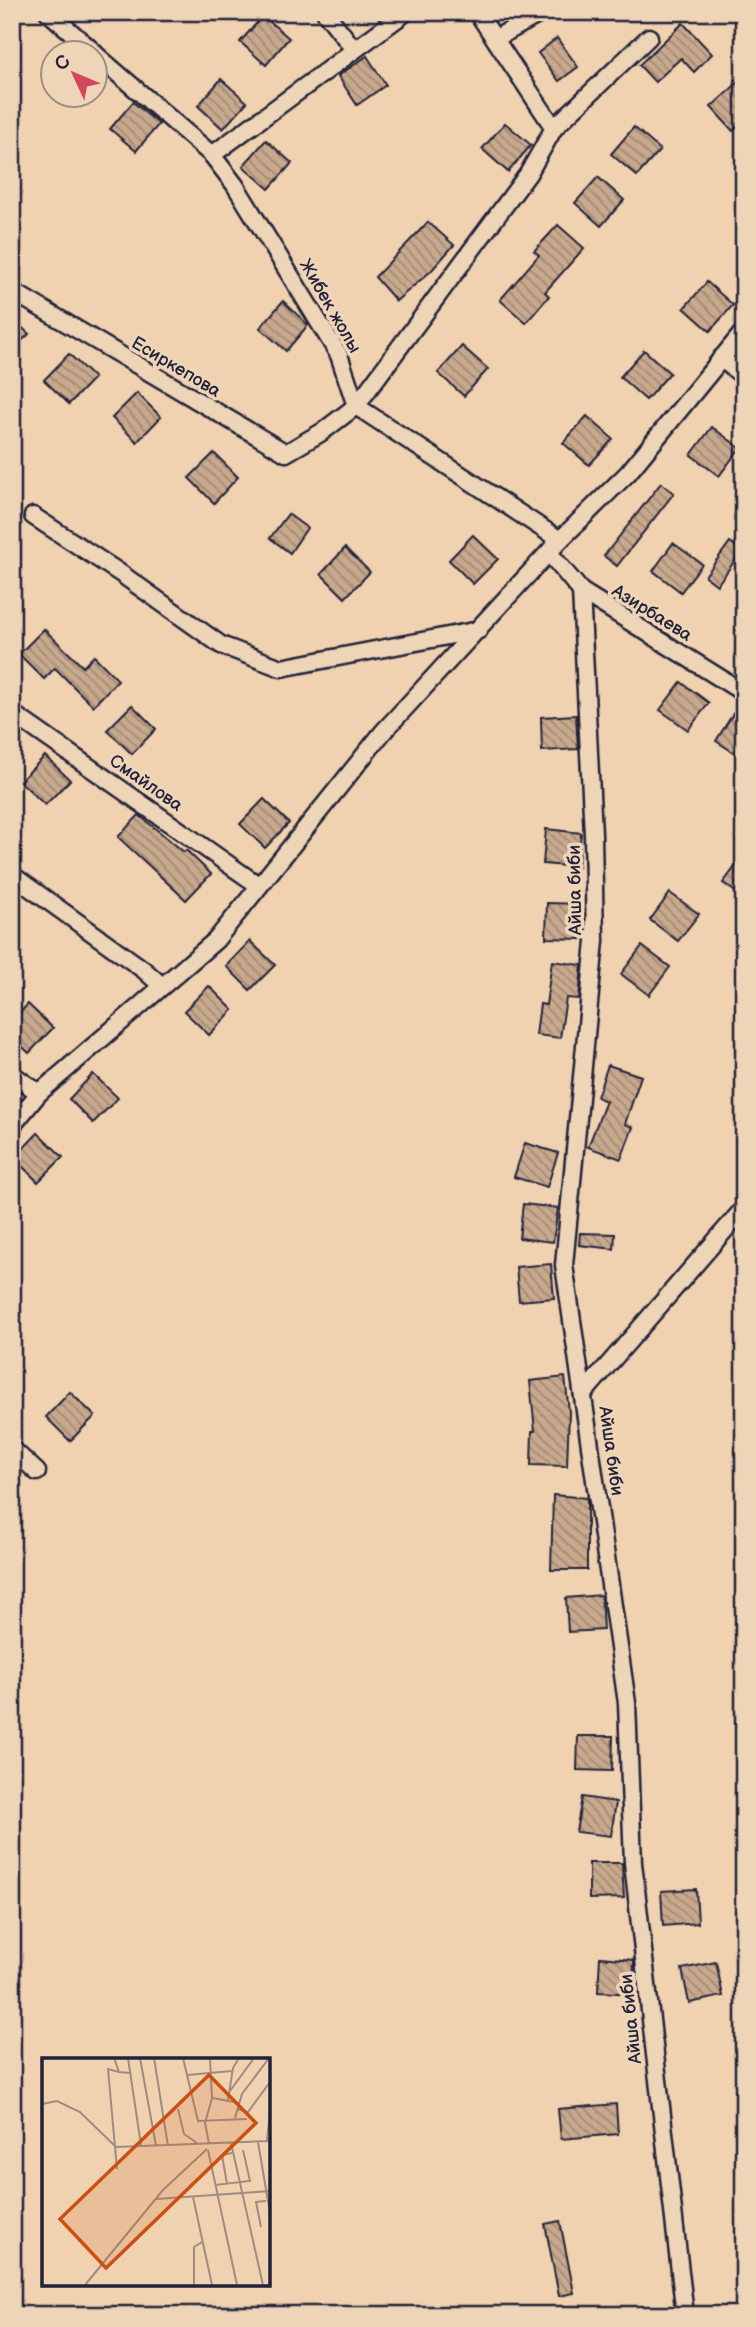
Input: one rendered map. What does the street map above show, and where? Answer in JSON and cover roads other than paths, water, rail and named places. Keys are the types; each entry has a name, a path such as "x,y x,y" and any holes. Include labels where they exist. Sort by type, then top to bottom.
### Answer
{"street":[{"name":"Жибек жолы","path":"47,12 77,38"},
{"path":"325,12 354,48"},
{"path":"212,155 406,12"},
{"path":"477,12 554,128"},
{"path":"496,38 543,12"},
{"path":"555,547 356,406 528,174 554,128 649,37"},
{"name":"Жибек жолы","path":"108,65 212,155 235,185 339,355 356,406"},
{"name":"Есиркепова","path":"12,291 286,453 323,432 356,406"},
{"path":"12,1126 39,1093 216,940 383,732 555,547 628,473 744,331"},
{"path":"721,358 744,377"},
{"path":"33,516 120,573 221,645 281,668 478,630"},
{"name":"Азирбаева","path":"555,547 582,591 744,693"},
{"name":"Айша биби","path":"582,591 595,942 564,1265 627,1703 633,1863 685,2315"},
{"name":"Смайлова","path":"12,713 258,885"},
{"path":"12,875 144,970 162,986"},
{"path":"12,1074 39,1093"},
{"path":"583,1394 744,1208"},
{"path":"12,1448 37,1472"}]}
